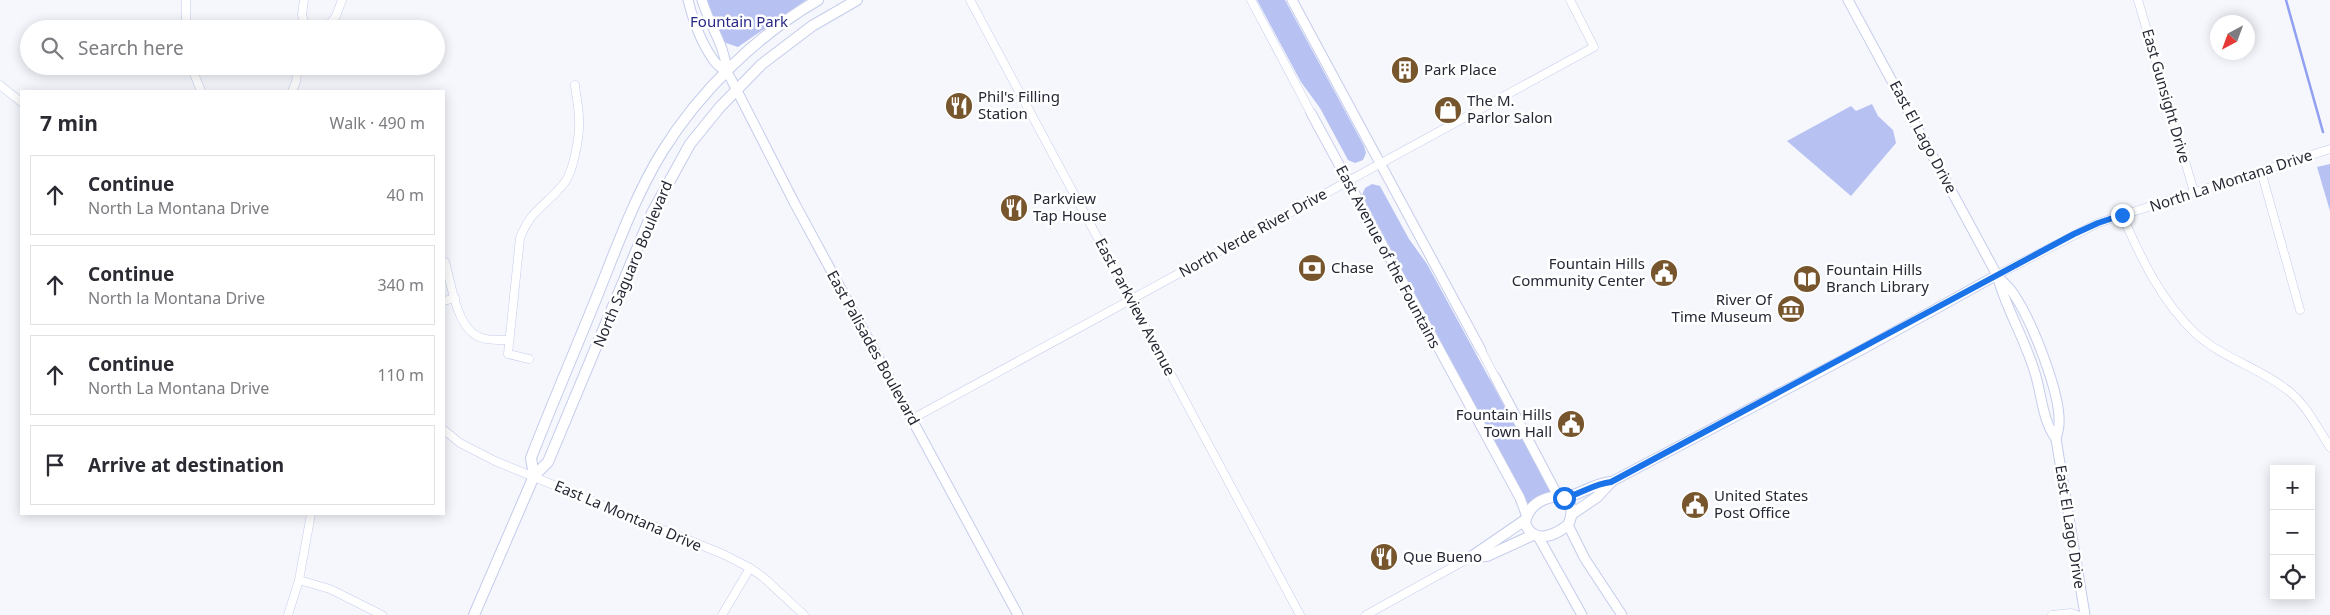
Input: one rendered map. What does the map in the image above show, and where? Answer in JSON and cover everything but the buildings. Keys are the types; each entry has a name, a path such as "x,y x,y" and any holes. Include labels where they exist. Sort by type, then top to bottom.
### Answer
{"main road":[{"name":"North Saguaro Boulevard","path":"534,476 531,458 640,193 674,135 696,106 729,76 773,30 818,0"},
{"name":"North Saguaro Boulevard","path":"474,615 534,476 548,462 652,213 672,173 702,129 736,89 762,64 800,35 857,0"},
{"path":"1472,557 1526,517 1538,502 1546,498 1579,494 1596,484 1611,482"},
{"path":"1472,557 1487,556 1536,536 1558,532 1611,482"},
{"path":"1561,497 1570,504 1570,520"},
{"path":"1526,517 1527,529 1536,536"}],"street":[{"path":"186,0 186,20"},
{"path":"303,20 302,15 304,0"},
{"path":"333,20 342,0"},
{"path":"688,0 698,29 715,62 729,76"},
{"path":"702,0 708,19 726,54 729,76"},
{"name":"East Parkview Avenue","path":"970,0 1300,615"},
{"name":"East Avenue of the Fountains","path":"1251,0 1520,498 1526,517"},
{"path":"1292,0 1379,164 1561,497"},
{"name":"North Verde River Drive","path":"912,418 1594,47 1570,0"},
{"name":"East El Lago Drive","path":"1848,0 1996,275 2004,300 2035,372 2047,426 2056,439"},
{"name":"East Gunsight Drive","path":"2138,0 2194,192"},
{"path":"195,75 201,90"},
{"path":"292,90 297,75"},
{"name":"East Palisades Boulevard","path":"729,76 795,204 1018,615"},
{"path":"0,85 20,101"},
{"path":"529,359 508,354 520,238 531,216 566,182 572,169 580,120 575,85"},
{"name":"North La Montana Drive","path":"1996,275 2098,223 2330,149"},
{"path":"2260,171 2300,310"},
{"path":"2122,215 2143,263 2174,309 2197,334 2235,360 2255,369 2292,393 2330,447"},
{"path":"445,262 454,295 466,327 474,334 483,338 508,340"},
{"path":"1611,482 1856,352 1996,275"},
{"name":"East El Lago Drive","path":"1996,275 2013,292 2041,351 2057,409 2059,423 2056,439 2085,615"},
{"path":"445,295 454,295"},
{"path":"445,300 454,295"},
{"name":"East La Montana Drive","path":"445,431 474,451 750,568 804,615"},
{"path":"288,615 299,580 311,515"},
{"path":"1570,520 1585,558 1622,615"},
{"path":"1536,536 1582,615"},
{"path":"1366,615 1472,557"},
{"path":"722,615 750,568"},
{"path":"299,580 330,589 382,615"},
{"path":"2052,615 2071,613 2077,615"}],"green space":[{"name":"Fountain Park","path":"706,0 806,0 738,47 726,43 722,39"},
{"path":"1257,0 1285,0 1364,146 1366,153 1363,160 1355,163 1348,160 1320,108 1301,82"},
{"path":"1872,104 1878,116 1893,130 1896,143 1851,196 1787,141 1851,106 1856,111"},
{"path":"2330,164 2330,211 2317,167"},
{"path":"1372,184 1380,186 1409,239 1427,264 1551,492 1538,496 1526,506 1523,496 1362,195 1365,188"}],"waterway":[{"path":"2286,0 2323,132"}],"place":[{"name":"Park Place","path":"1405,70"},
{"name":"Phil's Filling Station","path":"959,106"},
{"name":"The M. Parlor Salon","path":"1448,110"},
{"name":"Parkview Tap House","path":"1014,208"},
{"name":"Chase","path":"1312,268"},
{"name":"Fountain Hills Community Center","path":"1664,273"},
{"name":"Fountain Hills Branch Library","path":"1807,279"},
{"name":"River Of Time Museum","path":"1791,309"},
{"name":"Fountain Hills Town Hall","path":"1571,424"},
{"name":"United States Post Office","path":"1695,505"},
{"name":"Que Bueno","path":"1384,557"}],"route":[{"path":"1564,498 1579,494 1596,484 1611,482 1865,348 2074,234 2122,215"}]}
